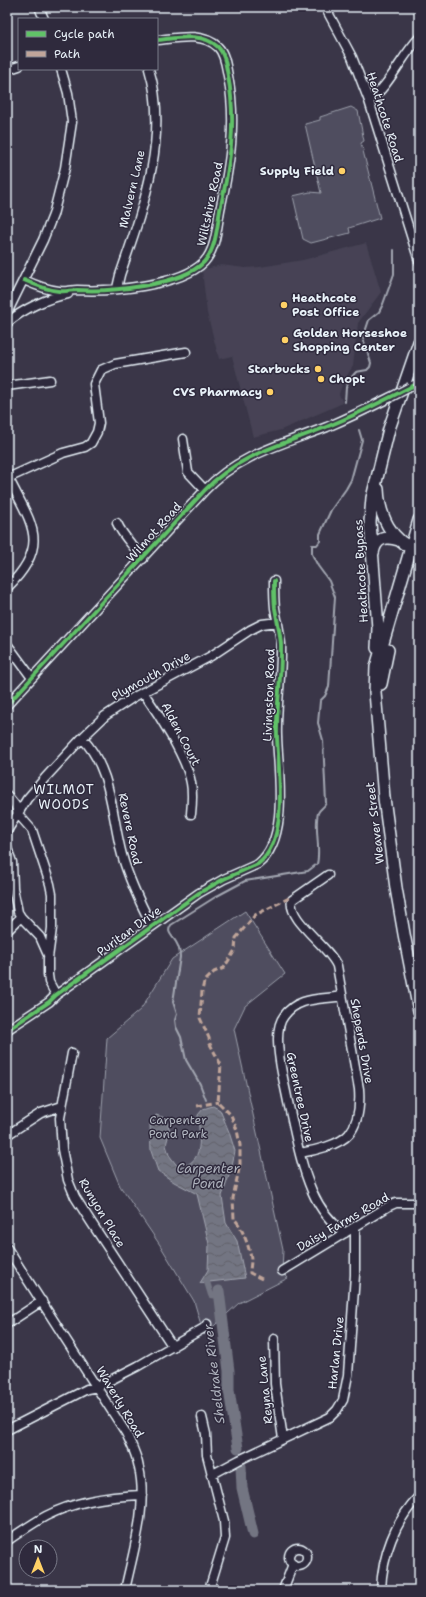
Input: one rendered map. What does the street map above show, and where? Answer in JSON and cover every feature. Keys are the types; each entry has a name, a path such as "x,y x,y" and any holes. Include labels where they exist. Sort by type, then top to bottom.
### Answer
{"main road":[{"name":"Heathcote Bypass","path":"376,666 378,628 370,522 372,498 398,402 419,342"},
{"name":"Heathcote Bypass","path":"378,474 379,502 381,512 388,527 407,547 416,547"},
{"name":"Weaver Street","path":"377,702 393,629 416,547 419,520"},
{"path":"372,560 375,547 380,540 389,537 399,540"},
{"name":"Weaver Street","path":"416,547 376,666 375,692 384,798 396,888 419,1011"}],"street":[{"path":"40,7 44,18"},
{"name":"Heathcote Road","path":"325,7 352,57 369,101 419,261"},
{"name":"Wiltshire Road","path":"24,280 35,285 59,291 91,292 117,288 140,287 186,273 197,268 209,256 216,233 231,156 233,110 222,54 219,48 209,40 192,37 158,40"},
{"path":"369,101 378,94 408,50 419,38"},
{"path":"7,70 18,66"},
{"path":"7,314 43,240 53,215 65,168 72,122 68,93 61,70"},
{"name":"Malvern Lane","path":"117,288 151,172 155,142 156,105 149,70"},
{"name":"Wiltshire Road","path":"7,323 29,309 46,301 62,295 82,291"},
{"path":"7,588 21,574 30,560 34,537 30,520 8,476 63,453 85,447 91,443 97,432 99,423 94,384 101,370 115,364 186,352"},
{"path":"7,386 50,380"},
{"name":"Wilmot Road","path":"7,705 205,490 220,476 255,454 348,418 419,383"},
{"path":"183,439 188,472 205,490"},
{"path":"117,523 122,533 142,559"},
{"name":"Livingston Road","path":"266,856 275,835 280,802 277,722 281,643 275,610 274,581"},
{"name":"Plymouth Drive","path":"7,830 27,799 44,778 105,716 143,692 205,659 250,630 262,624 278,622"},
{"path":"7,644 32,678"},
{"name":"Alden Court","path":"143,692 169,734 189,776 192,793 191,814"},
{"name":"Revere Road","path":"82,738 97,758 105,776 111,797 115,828 127,872 152,926"},
{"path":"7,795 15,805 18,814 32,830 52,894 52,940 48,958"},
{"path":"7,848 12,862 13,888 18,912 21,918 40,937 47,950 49,982 56,995"},
{"name":"Puritan Drive","path":"7,1030 49,1002 56,995 199,893 227,878 251,868 263,860 266,856"},
{"name":"Sheperds Drive","path":"300,1153 314,1151 343,1139 349,1134 356,1120 359,1108 359,1089 339,975 334,959 295,917 291,907 292,900 328,875"},
{"path":"7,931 21,918"},
{"name":"Greentree Drive","path":"342,996 304,1001 296,1005 284,1015 278,1029 279,1056 300,1153 312,1192 334,1226 345,1233"},
{"name":"Runyon Place","path":"72,1053 60,1118 63,1160 68,1180 76,1197 172,1347"},
{"path":"7,1134 41,1113 62,1106"},
{"name":"Daisy Farms Road","path":"282,1271 370,1217 396,1203 419,1203"},
{"name":"Harlan Drive","path":"211,1475 239,1460 330,1417 337,1410 343,1400 350,1356 355,1275 355,1227"},
{"name":"Waverly Road","path":"7,1248 126,1433 135,1452 140,1468 142,1495 139,1521 125,1590"},
{"path":"7,1324 42,1301"},
{"path":"7,1430 87,1389 97,1387 172,1347 204,1328 207,1324"},
{"name":"Reyna Lane","path":"274,1339 275,1384 283,1439"},
{"path":"202,1417 206,1434 207,1455 211,1475 224,1521 225,1538 209,1590"},
{"path":"7,1541 45,1517 73,1505 103,1498 142,1495"},
{"path":"381,1590 384,1562 390,1544 403,1518 419,1496"},
{"path":"284,1590 293,1564"}],"shaded area":[{"name":"Golden Horseshoe Shopping Center","path":"366,243 381,292 358,323 353,366 343,382 339,394 343,403 281,430 253,437 232,356 219,359 207,313 202,270 221,265 245,268 303,260"}],"green space":[{"name":"Supply Field","path":"351,107 358,111 364,141 361,143 380,218 349,228 350,233 311,243 303,239 293,196 310,192 321,193 305,124 320,120 320,117"},
{"name":"Carpenter Pond Park","path":"245,911 285,974 245,1006 234,1029 283,1250 282,1271 288,1278 239,1303 204,1335 194,1301 160,1245 120,1186 100,1138 107,1038 141,1009 172,959"}],"water":[{"name":"Carpenter Pond","path":"213,1106 220,1110 235,1151 231,1170 222,1196 226,1223 237,1241 245,1278 200,1283 208,1270 209,1244 197,1194 174,1182 158,1171 151,1151 150,1124 156,1115 165,1118 170,1130 166,1145 169,1155 178,1167 187,1165 193,1161 199,1148 198,1115 203,1109"}],"waterway":[{"name":"Sheldrake River","path":"345,402 346,387 350,379 356,372 367,370 370,367 371,363 362,335 369,320 379,312 383,304 394,274 394,250"},
{"name":"Sheldrake River","path":"206,1100 200,1084 186,1060 181,1037 176,1027 175,1020 177,1014 173,1002 180,955 178,946 169,930 171,925 217,896 245,881 308,871 317,864 317,819 319,812 326,803 323,740 318,723 320,701 325,696 329,687 335,597 329,581 318,566 312,554 312,545 317,545 320,541 320,534 331,510 351,480 362,440 359,430"},
{"name":"Sheldrake River","path":"207,1282 211,1295 219,1296"},
{"name":"Sheldrake River","path":"219,1291 229,1371 229,1390 238,1448"},
{"name":"Sheldrake River","path":"241,1466 242,1488 253,1534"}],"marked path":[{"path":"262,1279 250,1273 251,1260 249,1250 245,1238 234,1219 233,1198 240,1164 240,1145 237,1130 231,1115 218,1102 221,1065 210,1044 209,1038 200,1018 204,982 214,972 224,968 235,950 236,938 255,915 289,898"},
{"path":"197,1106 218,1102"}],"cycle path":[{"path":"24,280 46,288 61,291 107,290 144,286 179,277 193,270 208,257 214,244 227,177 231,143 231,93 226,64 218,47 205,39 181,37 158,40"},
{"path":"7,705 205,490 219,477 248,458 342,420 419,383"},
{"path":"7,1030 49,1002 56,995 199,893 224,879 258,864 268,853 275,838 280,804 277,713 281,667 281,644 275,608 274,581"}],"place":[{"name":"Supply Field","path":"342,171"},
{"name":"Heathcote Post Office","path":"284,305"},
{"name":"Golden Horseshoe Shopping Center","path":"285,340"},
{"name":"Starbucks","path":"318,369"},
{"name":"Chopt","path":"321,379"},
{"name":"CVS Pharmacy","path":"270,392"}],"district":[{"name":"WILMOT WOODS","path":"64,796"}]}
